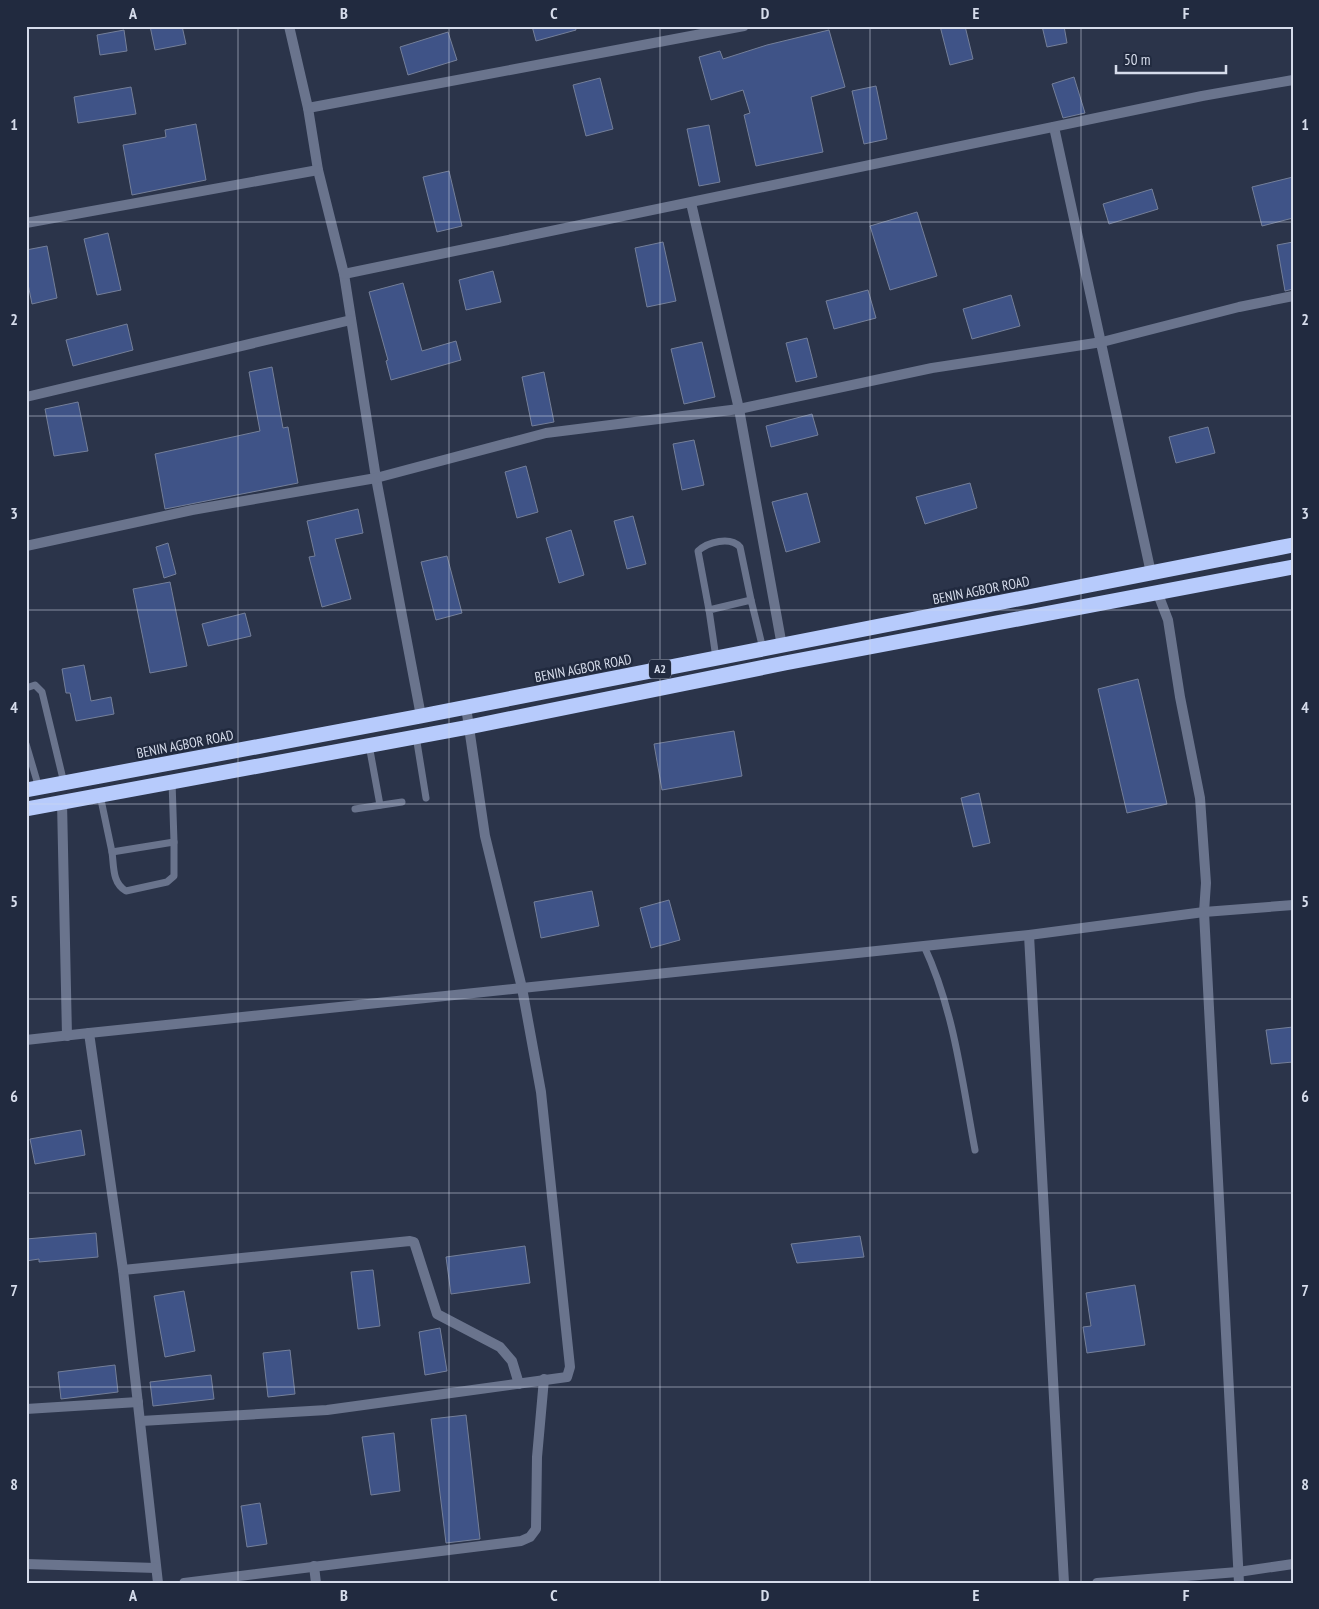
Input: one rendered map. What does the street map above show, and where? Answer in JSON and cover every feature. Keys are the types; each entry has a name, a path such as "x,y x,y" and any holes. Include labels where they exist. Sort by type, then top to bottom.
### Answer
{"highway":[{"name":"BENIN AGBOR ROAD","path":"33,789 421,716 1293,545"},
{"name":"A2","path":"26,809 469,727 785,663 1293,567"}],"street":[{"path":"289,26 308,108 318,170 344,274 376,478 421,716"},
{"path":"308,108 744,26"},
{"path":"344,274 1202,96 1293,80"},
{"path":"1054,127 1151,573"},
{"path":"26,223 318,170"},
{"path":"691,203 739,409 782,646"},
{"path":"26,546 192,510 376,478 546,433 739,409 932,368 1102,342 1239,307 1293,296"},
{"path":"26,397 351,320"},
{"path":"1158,594 1168,620 1200,798 1206,882 1204,912 1239,1583"},
{"path":"141,1422 327,1410 567,1376 570,1367 541,1092 522,988 485,836 466,707"},
{"path":"62,802 67,1036"},
{"path":"26,1040 1029,935 1204,912 1293,905"},
{"path":"1029,935 1064,1583"},
{"path":"89,1033 123,1270 158,1583"},
{"path":"123,1270 414,1242 437,1314 500,1347 512,1361 518,1384"},
{"path":"184,1583 521,1541 530,1537 536,1529 537,1457 544,1380"},
{"path":"26,1409 138,1402"},
{"path":"26,1564 156,1568"},
{"path":"1097,1583 1238,1572 1293,1564"},
{"path":"314,1566 316,1583"}],"lane":[{"path":"716,658 698,551 704,545 728,541 735,542 740,547 763,649"},
{"path":"709,610 751,600"},
{"path":"26,688 35,685 42,692 64,783"},
{"path":"416,736 426,798"},
{"path":"26,744 33,789"},
{"path":"369,745 380,805"},
{"path":"100,795 116,880 120,887 126,891 167,882 174,876 172,781"},
{"path":"355,809 402,802"},
{"path":"112,852 174,842"},
{"path":"924,946 939,977 949,1011 975,1150"}],"building":[{"path":"150,26 182,26 186,44 155,50"},
{"path":"532,26 575,26 576,30 536,41"},
{"path":"940,26 965,26 973,59 950,65"},
{"path":"1042,26 1064,26 1067,43 1047,47"},
{"path":"124,30 127,51 100,55 97,35"},
{"path":"829,30 845,87 811,97 823,152 756,166 744,115 750,113 743,90 711,100 699,57 720,51 723,59 767,45"},
{"path":"448,32 457,60 408,75 400,47"},
{"path":"1074,77 1085,113 1063,118 1052,84"},
{"path":"600,78 613,129 586,136 573,85"},
{"path":"876,86 887,139 864,144 852,91"},
{"path":"131,87 136,114 78,123 74,97"},
{"path":"196,124 206,180 132,195 123,145 166,137 165,130"},
{"path":"709,125 720,182 699,186 687,129"},
{"path":"449,171 462,226 437,232 423,177"},
{"path":"1293,177 1293,218 1262,226 1252,187"},
{"path":"1152,189 1158,209 1109,224 1103,204"},
{"path":"917,212 937,276 890,290 870,226"},
{"path":"108,233 121,290 97,295 84,239"},
{"path":"663,242 676,301 647,307 635,248"},
{"path":"1293,242 1293,289 1285,291 1277,245"},
{"path":"47,246 57,298 32,304 26,274 26,250"},
{"path":"493,271 501,302 466,310 459,280"},
{"path":"403,283 422,351 456,341 461,360 391,380 386,361 388,360 369,292"},
{"path":"868,290 876,318 834,329 826,301"},
{"path":"1011,295 1020,326 972,339 963,309"},
{"path":"127,324 133,350 73,366 66,340"},
{"path":"807,338 817,377 796,382 786,343"},
{"path":"702,342 715,397 684,404 671,349"},
{"path":"272,367 283,428 288,427 298,483 165,509 155,454 260,431 249,372"},
{"path":"544,372 554,422 532,426 522,377"},
{"path":"78,402 88,451 54,456 45,409"},
{"path":"812,414 818,435 771,447 766,426"},
{"path":"1208,427 1215,453 1176,463 1169,437"},
{"path":"694,440 704,485 682,490 673,444"},
{"path":"526,466 538,512 517,518 505,472"},
{"path":"970,483 977,508 925,524 916,497"},
{"path":"807,493 820,542 786,552 772,502"},
{"path":"358,509 363,533 335,539 351,599 322,607 309,557 315,556 307,521"},
{"path":"633,516 646,564 627,569 614,521"},
{"path":"571,530 584,575 559,583 546,538"},
{"path":"168,543 176,574 164,578 156,547"},
{"path":"447,556 462,613 436,620 421,562"},
{"path":"170,582 187,666 150,673 133,589"},
{"path":"245,613 251,636 208,646 202,624"},
{"path":"84,665 91,701 111,697 114,714 76,721 70,693 66,693 62,669"},
{"path":"1138,679 1167,804 1127,813 1098,689"},
{"path":"734,731 742,776 662,790 654,744"},
{"path":"979,793 990,843 973,847 961,798"},
{"path":"592,891 599,926 541,938 534,902"},
{"path":"669,900 680,940 651,948 640,908"},
{"path":"1293,1027 1293,1062 1271,1064 1266,1030"},
{"path":"81,1130 85,1155 35,1164 30,1139"},
{"path":"96,1233 98,1257 39,1262 39,1259 26,1261 26,1239"},
{"path":"860,1236 864,1257 797,1263 791,1244"},
{"path":"525,1246 530,1283 451,1294 446,1257"},
{"path":"373,1270 380,1326 358,1329 351,1272"},
{"path":"1135,1285 1145,1345 1087,1353 1083,1327 1091,1326 1086,1293"},
{"path":"184,1291 195,1351 165,1357 154,1296"},
{"path":"440,1328 447,1371 425,1375 419,1332"},
{"path":"290,1350 295,1394 268,1397 263,1353"},
{"path":"115,1365 118,1392 61,1399 58,1372"},
{"path":"211,1375 214,1399 153,1406 150,1382"},
{"path":"466,1415 480,1539 446,1543 431,1419"},
{"path":"394,1433 400,1491 371,1495 362,1437"},
{"path":"260,1503 267,1544 247,1547 241,1506"}]}
